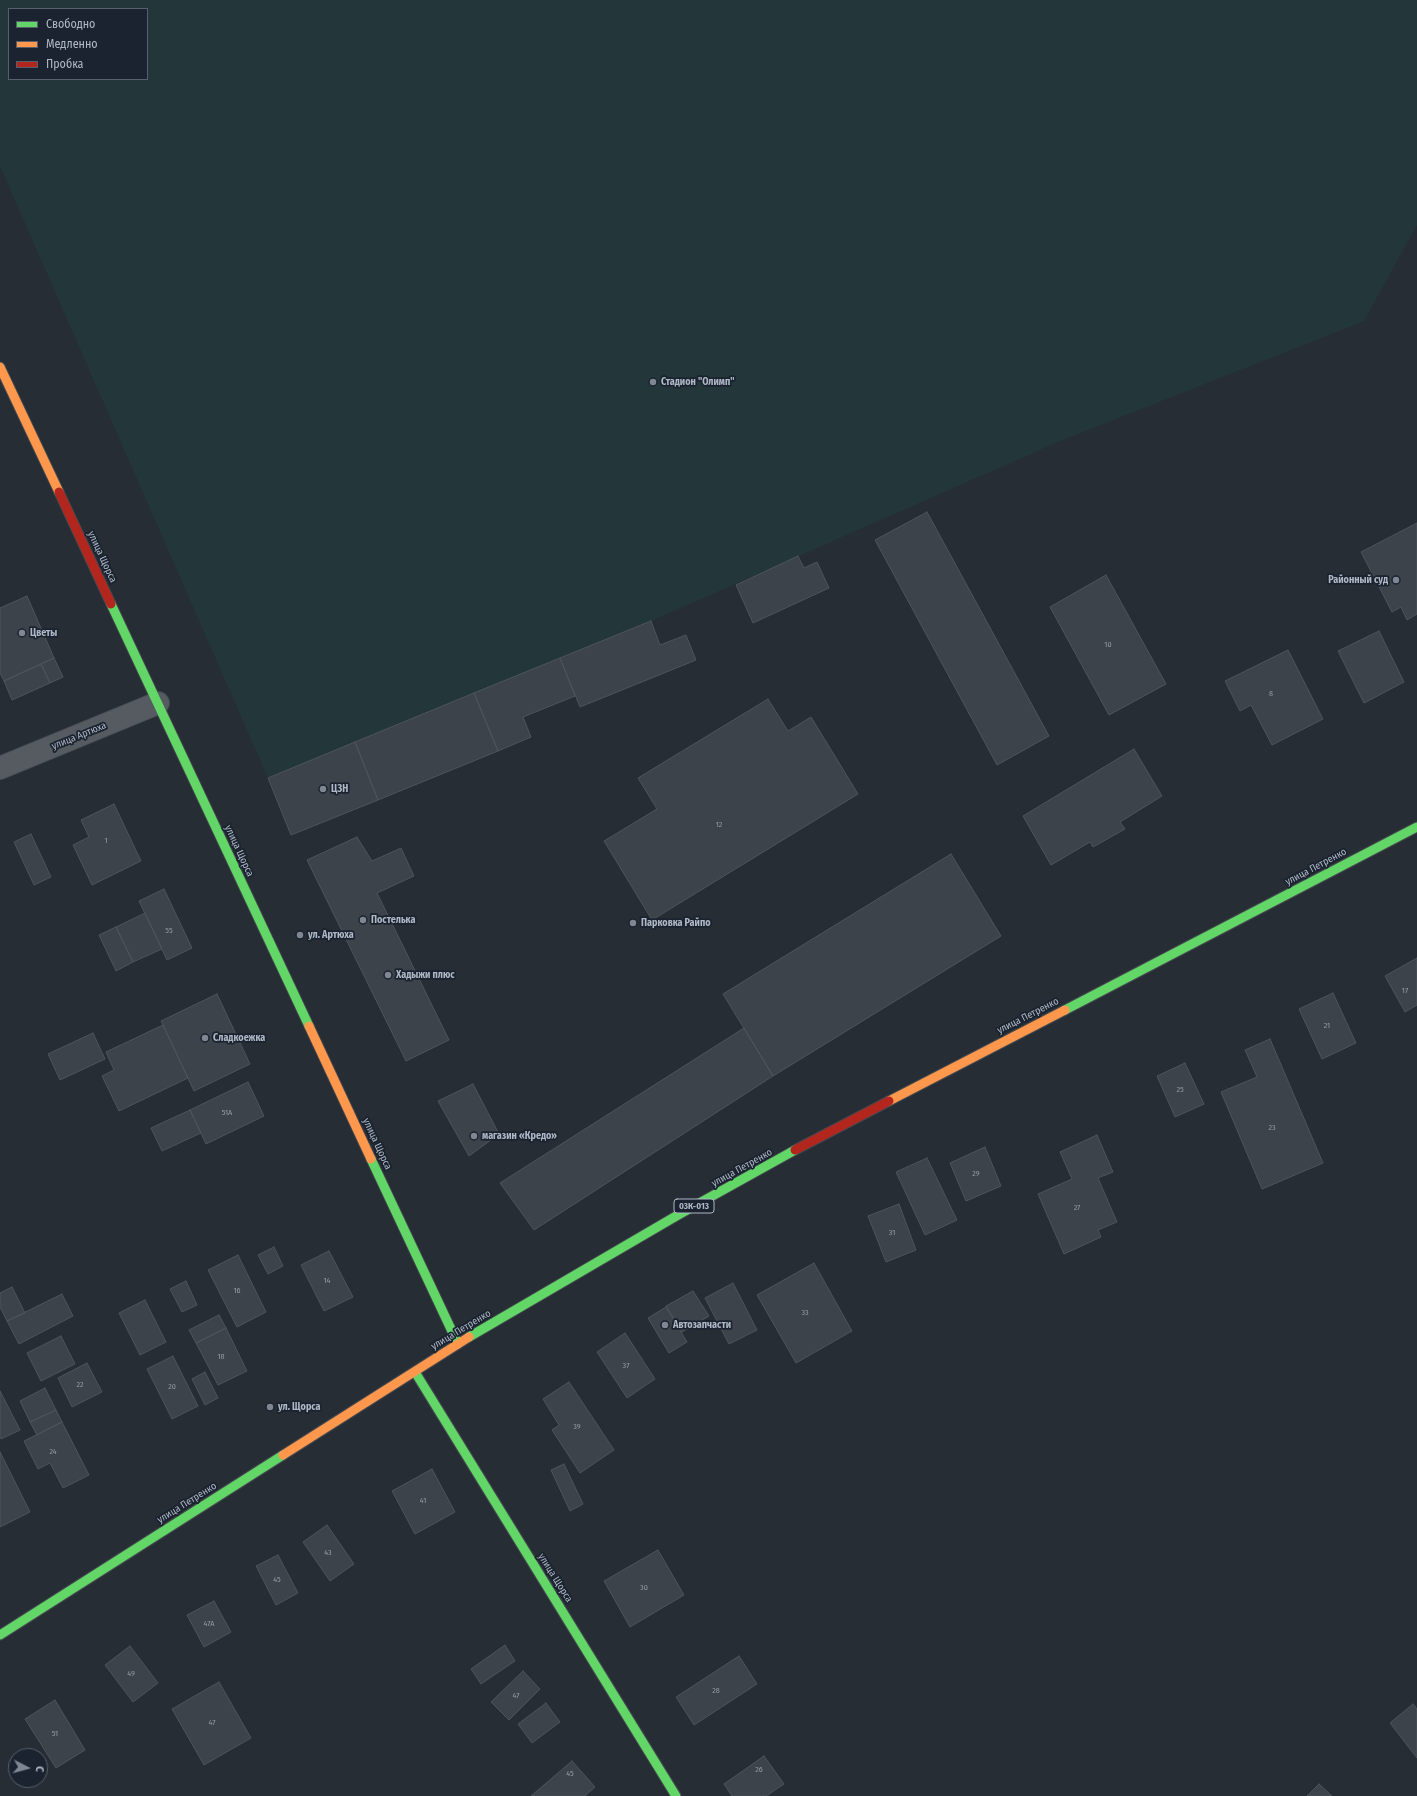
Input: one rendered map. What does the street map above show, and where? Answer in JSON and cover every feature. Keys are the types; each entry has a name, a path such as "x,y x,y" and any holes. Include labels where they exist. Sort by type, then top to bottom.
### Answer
{"main road":[{"name":"улица Щорса","path":"0,367 458,1344"},
{"name":"улица Петренко","path":"0,1635 458,1344 678,1215 810,1142 1417,827"},
{"name":"улица Щорса","path":"415,1372 676,1796"}],"street":[{"name":"улица Артюха","path":"0,768 158,703"}],"green space":[{"name":"Стадион \"Олимп\"","path":"0,0 1417,0 1417,225 1364,321 1058,442 651,621 268,778 0,166"}],"building":[{"path":"927,512 1049,736 997,765 875,540"},
{"name":"Районный суд","path":"1417,523 1417,614 1407,620 1401,607 1392,612 1361,552"},
{"path":"798,556 804,568 817,562 829,588 753,623 736,585"},
{"path":"1106,575 1166,684 1109,715 1050,607"},
{"name":"Цветы","path":"27,596 54,658 4,681 0,673 0,608"},
{"path":"651,621 660,645 686,635 696,660 580,707 560,658"},
{"path":"1379,631 1404,682 1364,703 1338,651"},
{"path":"1288,650 1323,719 1272,745 1251,705 1240,711 1225,681"},
{"path":"54,658 63,677 50,683 41,664"},
{"path":"560,658 575,696 523,717 531,737 498,751 474,693"},
{"path":"41,664 50,683 12,700 4,681"},
{"path":"474,693 498,751 378,800 355,742"},
{"path":"768,699 788,731 811,717 858,794 652,920 604,841 657,809 638,778"},
{"name":"ЦЗН","path":"355,742 378,800 291,835 268,778"},
{"path":"1134,749 1162,796 1120,822 1125,829 1093,847 1090,842 1051,865 1023,816"},
{"path":"114,804 141,861 92,885 73,845 89,837 81,820"},
{"path":"31,834 51,877 34,885 14,842"},
{"path":"357,837 372,861 401,848 414,876 377,893 449,1040 406,1061 307,860"},
{"path":"951,854 1001,936 773,1076 723,994"},
{"path":"164,889 192,948 167,960 139,901"},
{"path":"145,913 162,949 133,962 116,927"},
{"path":"116,927 133,962 116,971 99,935"},
{"path":"1417,958 1417,1005 1405,1012 1385,976"},
{"path":"1333,993 1356,1043 1322,1059 1299,1009"},
{"path":"217,994 250,1064 194,1091 161,1021"},
{"path":"163,1025 188,1078 119,1111 102,1076 114,1070 106,1052"},
{"path":"744,1028 773,1076 534,1230 500,1183"},
{"path":"93,1033 105,1059 60,1080 48,1054"},
{"path":"1270,1039 1323,1163 1262,1189 1221,1092 1257,1077 1245,1050"},
{"path":"1185,1063 1204,1104 1175,1117 1157,1076"},
{"path":"248,1082 264,1116 206,1144 190,1110"},
{"path":"473,1084 499,1134 469,1156 438,1101"},
{"path":"190,1110 201,1133 162,1151 151,1128"},
{"path":"1097,1135 1113,1172 1098,1178 1117,1222 1098,1230 1101,1237 1064,1254 1038,1194 1072,1179 1060,1152"},
{"path":"985,1147 1001,1186 966,1201 950,1163"},
{"path":"927,1158 957,1220 925,1235 896,1172"},
{"path":"899,1204 916,1250 886,1262 868,1216"},
{"path":"274,1247 283,1266 268,1274 258,1255"},
{"path":"329,1251 353,1297 324,1311 301,1265"},
{"path":"238,1255 266,1312 237,1327 208,1270"},
{"path":"814,1263 852,1331 796,1363 757,1295"},
{"path":"186,1281 197,1305 182,1312 170,1289"},
{"path":"733,1283 757,1330 729,1344 705,1298"},
{"path":"12,1287 25,1313 7,1321 0,1307 0,1293"},
{"path":"693,1291 709,1316 682,1332 666,1306"},
{"path":"62,1294 73,1316 19,1344 7,1321"},
{"path":"145,1300 166,1342 140,1355 119,1313"},
{"name":"Автозапчасти","path":"666,1307 687,1342 669,1353 648,1318"},
{"path":"219,1315 226,1328 196,1343 189,1330"},
{"path":"226,1328 247,1371 218,1385 196,1343"},
{"path":"625,1333 655,1379 627,1398 597,1352"},
{"path":"61,1336 75,1364 41,1381 27,1353"},
{"path":"173,1356 198,1406 172,1419 147,1369"},
{"path":"87,1363 102,1392 72,1407 58,1378"},
{"path":"205,1372 218,1398 205,1405 192,1379"},
{"path":"569,1382 614,1450 580,1473 552,1430 559,1425 543,1399"},
{"path":"45,1388 56,1410 30,1422 20,1401"},
{"path":"0,1391 20,1430 1,1439 0,1437"},
{"path":"56,1410 62,1422 37,1435 30,1422"},
{"path":"62,1422 89,1475 63,1488 50,1463 38,1469 24,1441"},
{"path":"0,1452 30,1512 0,1527"},
{"path":"564,1464 583,1504 570,1511 551,1470"},
{"path":"432,1469 455,1512 415,1534 392,1491"},
{"path":"327,1525 354,1564 330,1581 303,1542"},
{"path":"658,1550 684,1595 630,1627 604,1581"},
{"path":"278,1555 298,1593 276,1605 256,1566"},
{"path":"214,1601 231,1632 204,1647 187,1615"},
{"path":"505,1645 515,1661 481,1684 471,1669"},
{"path":"130,1646 158,1683 133,1702 105,1665"},
{"path":"739,1656 757,1684 694,1725 676,1697"},
{"path":"523,1671 540,1689 509,1720 491,1702"},
{"path":"219,1682 251,1738 204,1765 172,1709"},
{"path":"55,1700 85,1750 56,1768 48,1755 48,1748 43,1748 25,1719"},
{"path":"546,1703 560,1722 532,1743 518,1724"},
{"path":"1413,1704 1417,1709 1417,1758 1390,1723"},
{"path":"764,1756 784,1784 766,1796 732,1796 724,1784"},
{"path":"572,1761 595,1787 585,1796 531,1796"},
{"path":"1319,1784 1332,1796 1307,1796"}],"traffic: fast":[{"path":"111,604 309,1026"},
{"path":"1065,1010 1417,827"},
{"path":"469,1337 678,1215 795,1150"},
{"path":"371,1159 458,1344"},
{"path":"415,1372 676,1796"},
{"path":"0,1635 283,1455"}],"traffic: slow":[{"path":"0,367 59,492"},
{"path":"889,1101 1065,1010"},
{"path":"309,1026 371,1159"},
{"path":"283,1455 469,1337"}],"traffic: jam":[{"path":"59,492 111,604"},
{"path":"795,1150 889,1101"}],"place":[{"name":"Стадион \"Олимп\"","path":"653,382"},
{"name":"Районный суд","path":"1396,580"},
{"name":"Цветы","path":"22,633"},
{"name":"ЦЗН","path":"323,789"},
{"name":"Постелька","path":"363,920"},
{"name":"Парковка Райпо","path":"633,923"},
{"name":"ул. Артюха","path":"300,935"},
{"name":"Хадыжи плюс","path":"388,975"},
{"name":"Сладкоежка","path":"205,1038"},
{"name":"магазин «Кредо»","path":"474,1136"},
{"name":"Автозапчасти","path":"665,1325"},
{"name":"ул. Щорса","path":"270,1407"}]}
